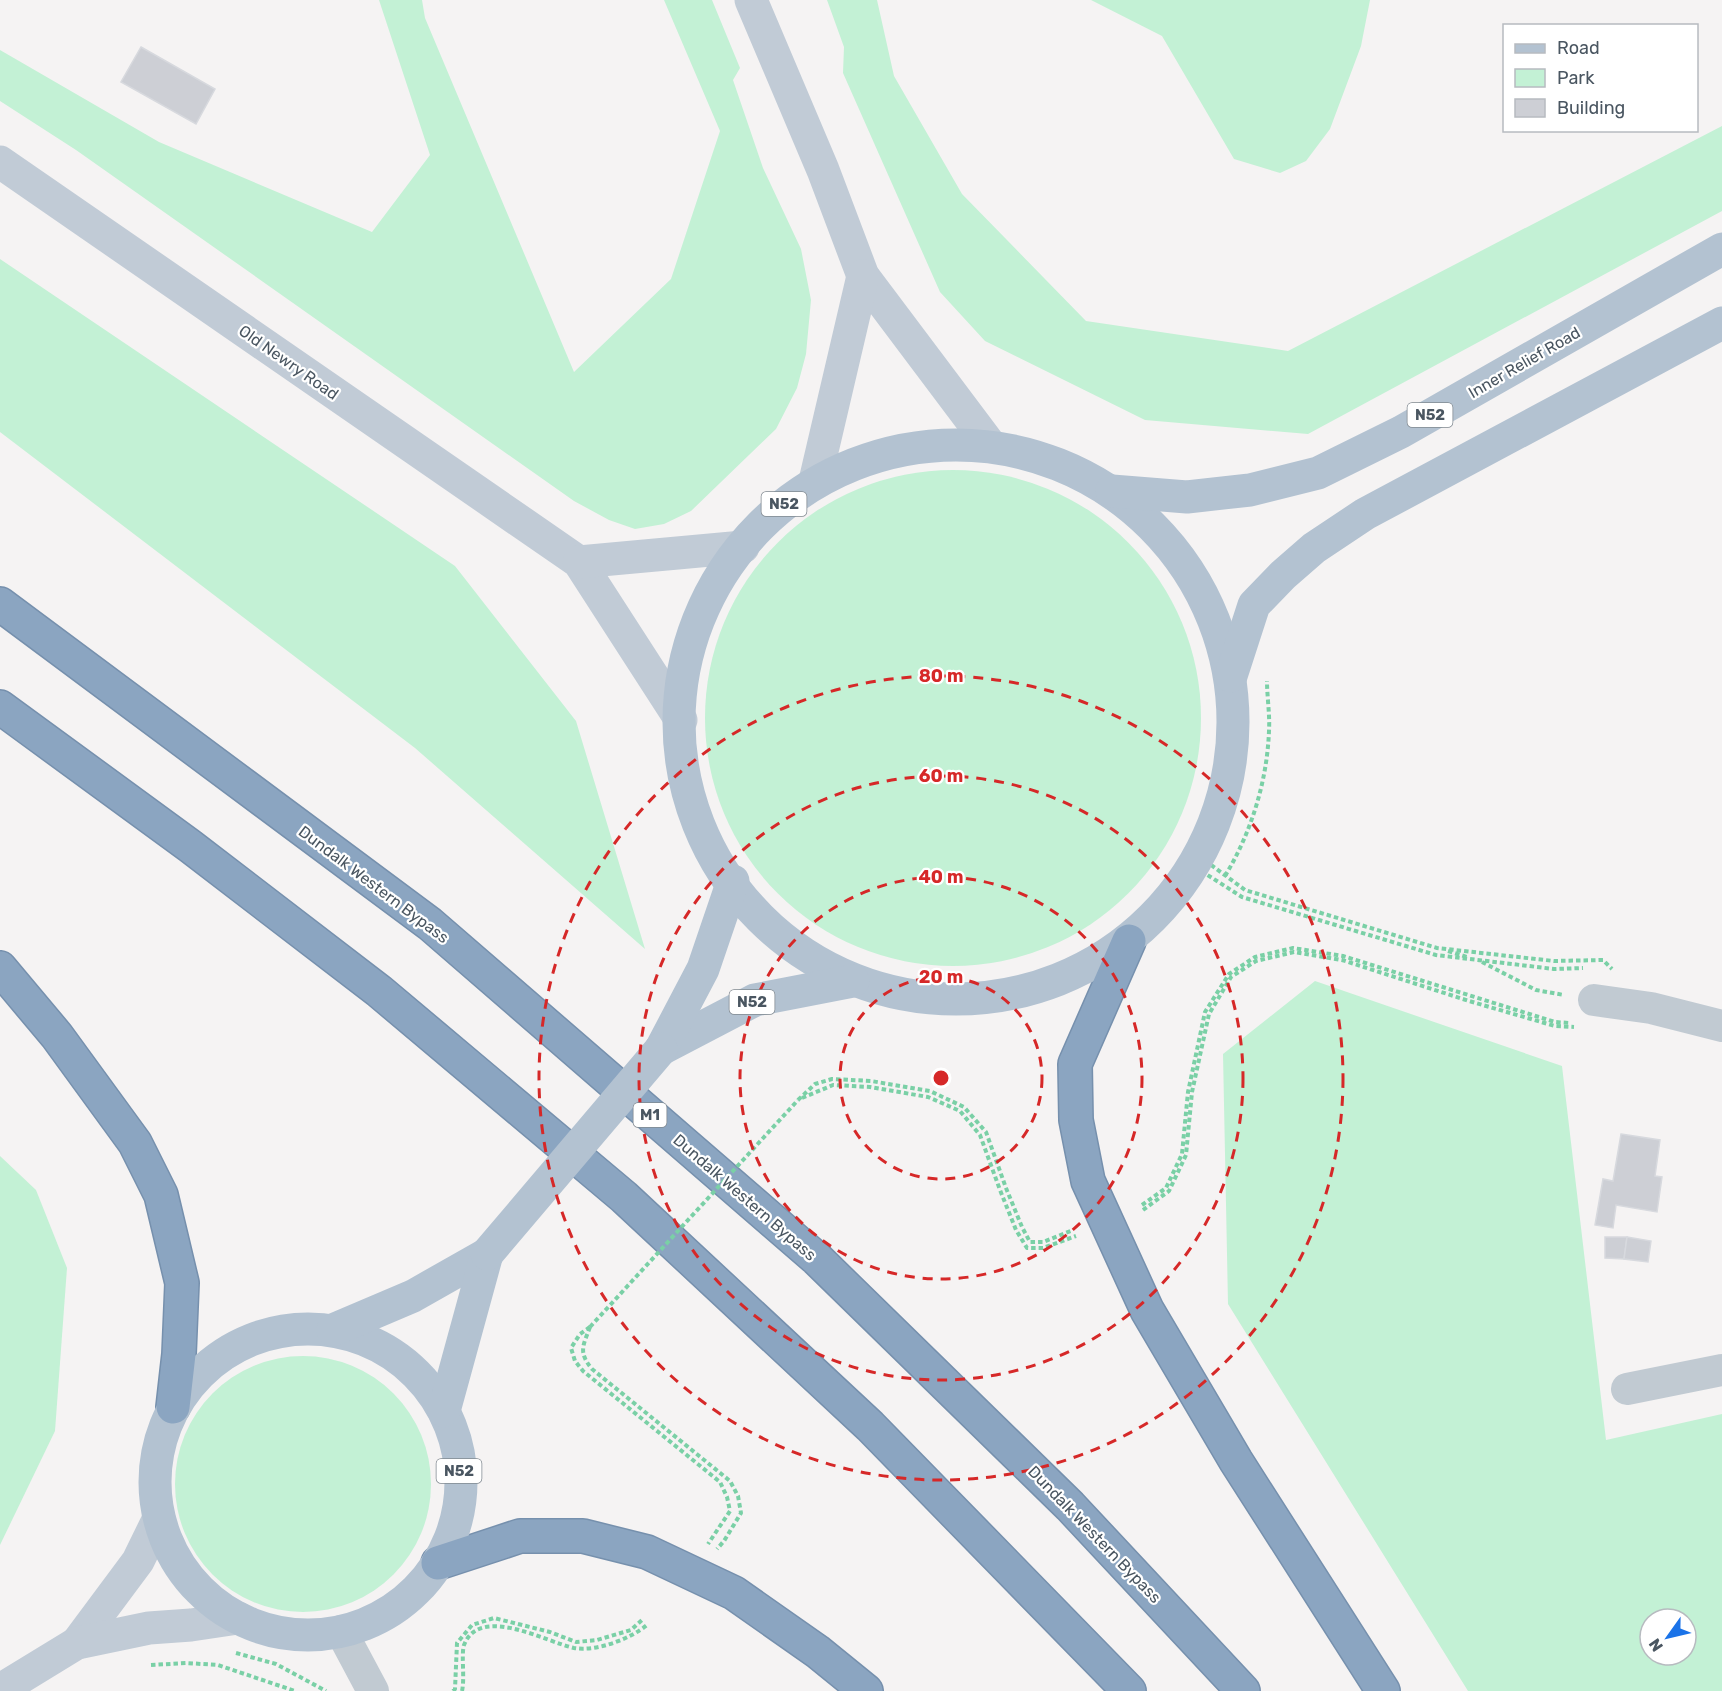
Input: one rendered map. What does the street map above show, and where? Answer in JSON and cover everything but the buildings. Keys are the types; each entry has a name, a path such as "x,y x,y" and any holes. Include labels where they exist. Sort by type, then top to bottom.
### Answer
{"highway":[{"name":"Dundalk Western Bypass","path":"0,604 430,924 817,1259 1070,1506 1243,1691"},
{"path":"0,707 190,846 379,991 624,1197 870,1426 1129,1691"},
{"path":"1129,941 1075,1064 1076,1120 1088,1180 1147,1310 1236,1461 1383,1691"},
{"path":"0,968 57,1036 135,1143 161,1195 182,1282 179,1354 173,1407"},
{"path":"438,1563 520,1536 583,1536 647,1551 734,1593 818,1653 866,1691"}],"main road":[{"path":"751,0 823,170 862,276 990,445"},
{"name":"Old Newry Road","path":"0,162 579,562 681,720"},
{"name":"Inner Relief Road","path":"1112,491 1187,497 1250,490 1318,473 1401,432 1722,249"},
{"path":"815,481 862,276"},
{"name":"N52","path":"1231,676 1216,623 1179,554 1112,491 1062,464 990,445 910,447 815,481 772,512 720,574 693,631 680,683 681,767 709,849 771,930 853,981 929,999 988,999 1049,985 1129,941 1206,866 1229,780 1231,676 1254,605 1282,575 1314,548 1365,514 1722,323"},
{"path":"579,562 743,547"},
{"name":"N52","path":"333,1330 413,1296 487,1254 660,1049 703,969 733,881"},
{"name":"N52","path":"660,1049 755,1000 853,981"},
{"name":"N52","path":"444,1411 487,1254"},
{"name":"N52","path":"300,1329 333,1330 364,1339 404,1362 426,1385 444,1411 458,1449 461,1490 457,1518 438,1563 415,1592 382,1616 341,1631 314,1635 288,1634 259,1627 238,1618 210,1599 186,1574 171,1551 159,1518 154,1484 158,1450 173,1407 193,1380 218,1357 242,1343 266,1334 300,1329"},
{"path":"77,1643 138,1561 159,1518"},
{"path":"0,1690 77,1643 149,1628 238,1618"}],"street":[{"path":"1604,1002 1651,1008 1722,1026"},
{"path":"1627,1389 1722,1370"},
{"path":"341,1631 373,1691"}],"path":[{"path":"1206,866 1234,861 1251,822 1263,785 1269,730 1266,671"},
{"path":"1206,866 1245,890 1479,961 1536,990 1604,1002"},
{"path":"1206,866 1242,897 1436,955 1554,969 1588,968"},
{"path":"1293,948 1343,956 1556,1022 1573,1023 1595,1015 1604,1002 1597,1018 1574,1027 1555,1026 1342,960 1294,952 1256,961 1231,977 1209,1014 1192,1092 1186,1155 1169,1191 1142,1207 1166,1188 1182,1154 1188,1092 1205,1012 1229,974 1255,957 1293,948"},
{"path":"1437,948 1554,961 1603,960 1651,1008"},
{"path":"705,1548 730,1510 720,1482 583,1371 574,1360 572,1348 580,1334 590,1327 815,1084 832,1079 871,1081 930,1091 955,1102 963,1107 986,1132 1010,1198 1030,1242 1043,1242 1073,1230"},
{"path":"798,1100 833,1085 870,1087 928,1097 960,1111 980,1135 1016,1230 1027,1248 1044,1248 1076,1236"},
{"path":"590,1327 582,1350 584,1360 592,1369 730,1481 738,1496 741,1513 724,1541 712,1554"},
{"path":"453,1691 457,1681 458,1643 472,1624 494,1618 550,1632 576,1642 597,1640 631,1630 642,1620"},
{"path":"462,1691 464,1645 476,1630 494,1625 548,1638 575,1648 599,1647 634,1636 647,1625"},
{"path":"234,1653 276,1664 326,1691"},
{"path":"148,1665 186,1663 218,1665 295,1691"}],"green space":[{"path":"379,0 422,0 425,18 574,372 671,279 720,131 664,0 712,0 740,68 733,80 763,168 801,249 811,300 806,354 797,388 776,429 691,511 664,524 635,529 609,520 574,501 76,150 0,101 0,50 159,142 372,232 430,155"},
{"path":"827,0 877,0 894,76 962,194 1086,321 1288,351 1722,126 1722,211 1308,434 1145,420 985,341 940,292 843,73 844,47"},
{"path":"1091,0 1370,0 1361,46 1330,129 1306,161 1280,173 1234,159 1162,36"},
{"path":"0,259 455,566 576,721 645,949 415,748 0,432"},
{"path":"953,470 1001,475 1048,489 1091,512 1128,543 1159,580 1182,623 1196,670 1201,718 1196,766 1182,813 1159,856 1128,893 1091,924 1048,947 1001,961 953,966 905,961 858,947 815,924 778,893 747,856 724,813 710,766 705,718 710,670 724,623 747,580 778,543 815,512 858,489 905,475"},
{"path":"1315,981 1562,1066 1606,1440 1722,1414 1722,1691 1468,1691 1228,1304 1223,1054"},
{"path":"0,1156 36,1190 67,1268 55,1431 0,1545"},
{"path":"303,1356 340,1362 363,1371 384,1385 402,1403 421,1435 428,1459 431,1484 425,1521 416,1544 402,1565 384,1583 352,1602 328,1609 303,1612 266,1606 243,1597 222,1583 204,1565 185,1533 178,1509 175,1484 181,1447 190,1424 204,1403 222,1385 254,1366 278,1359"}]}
